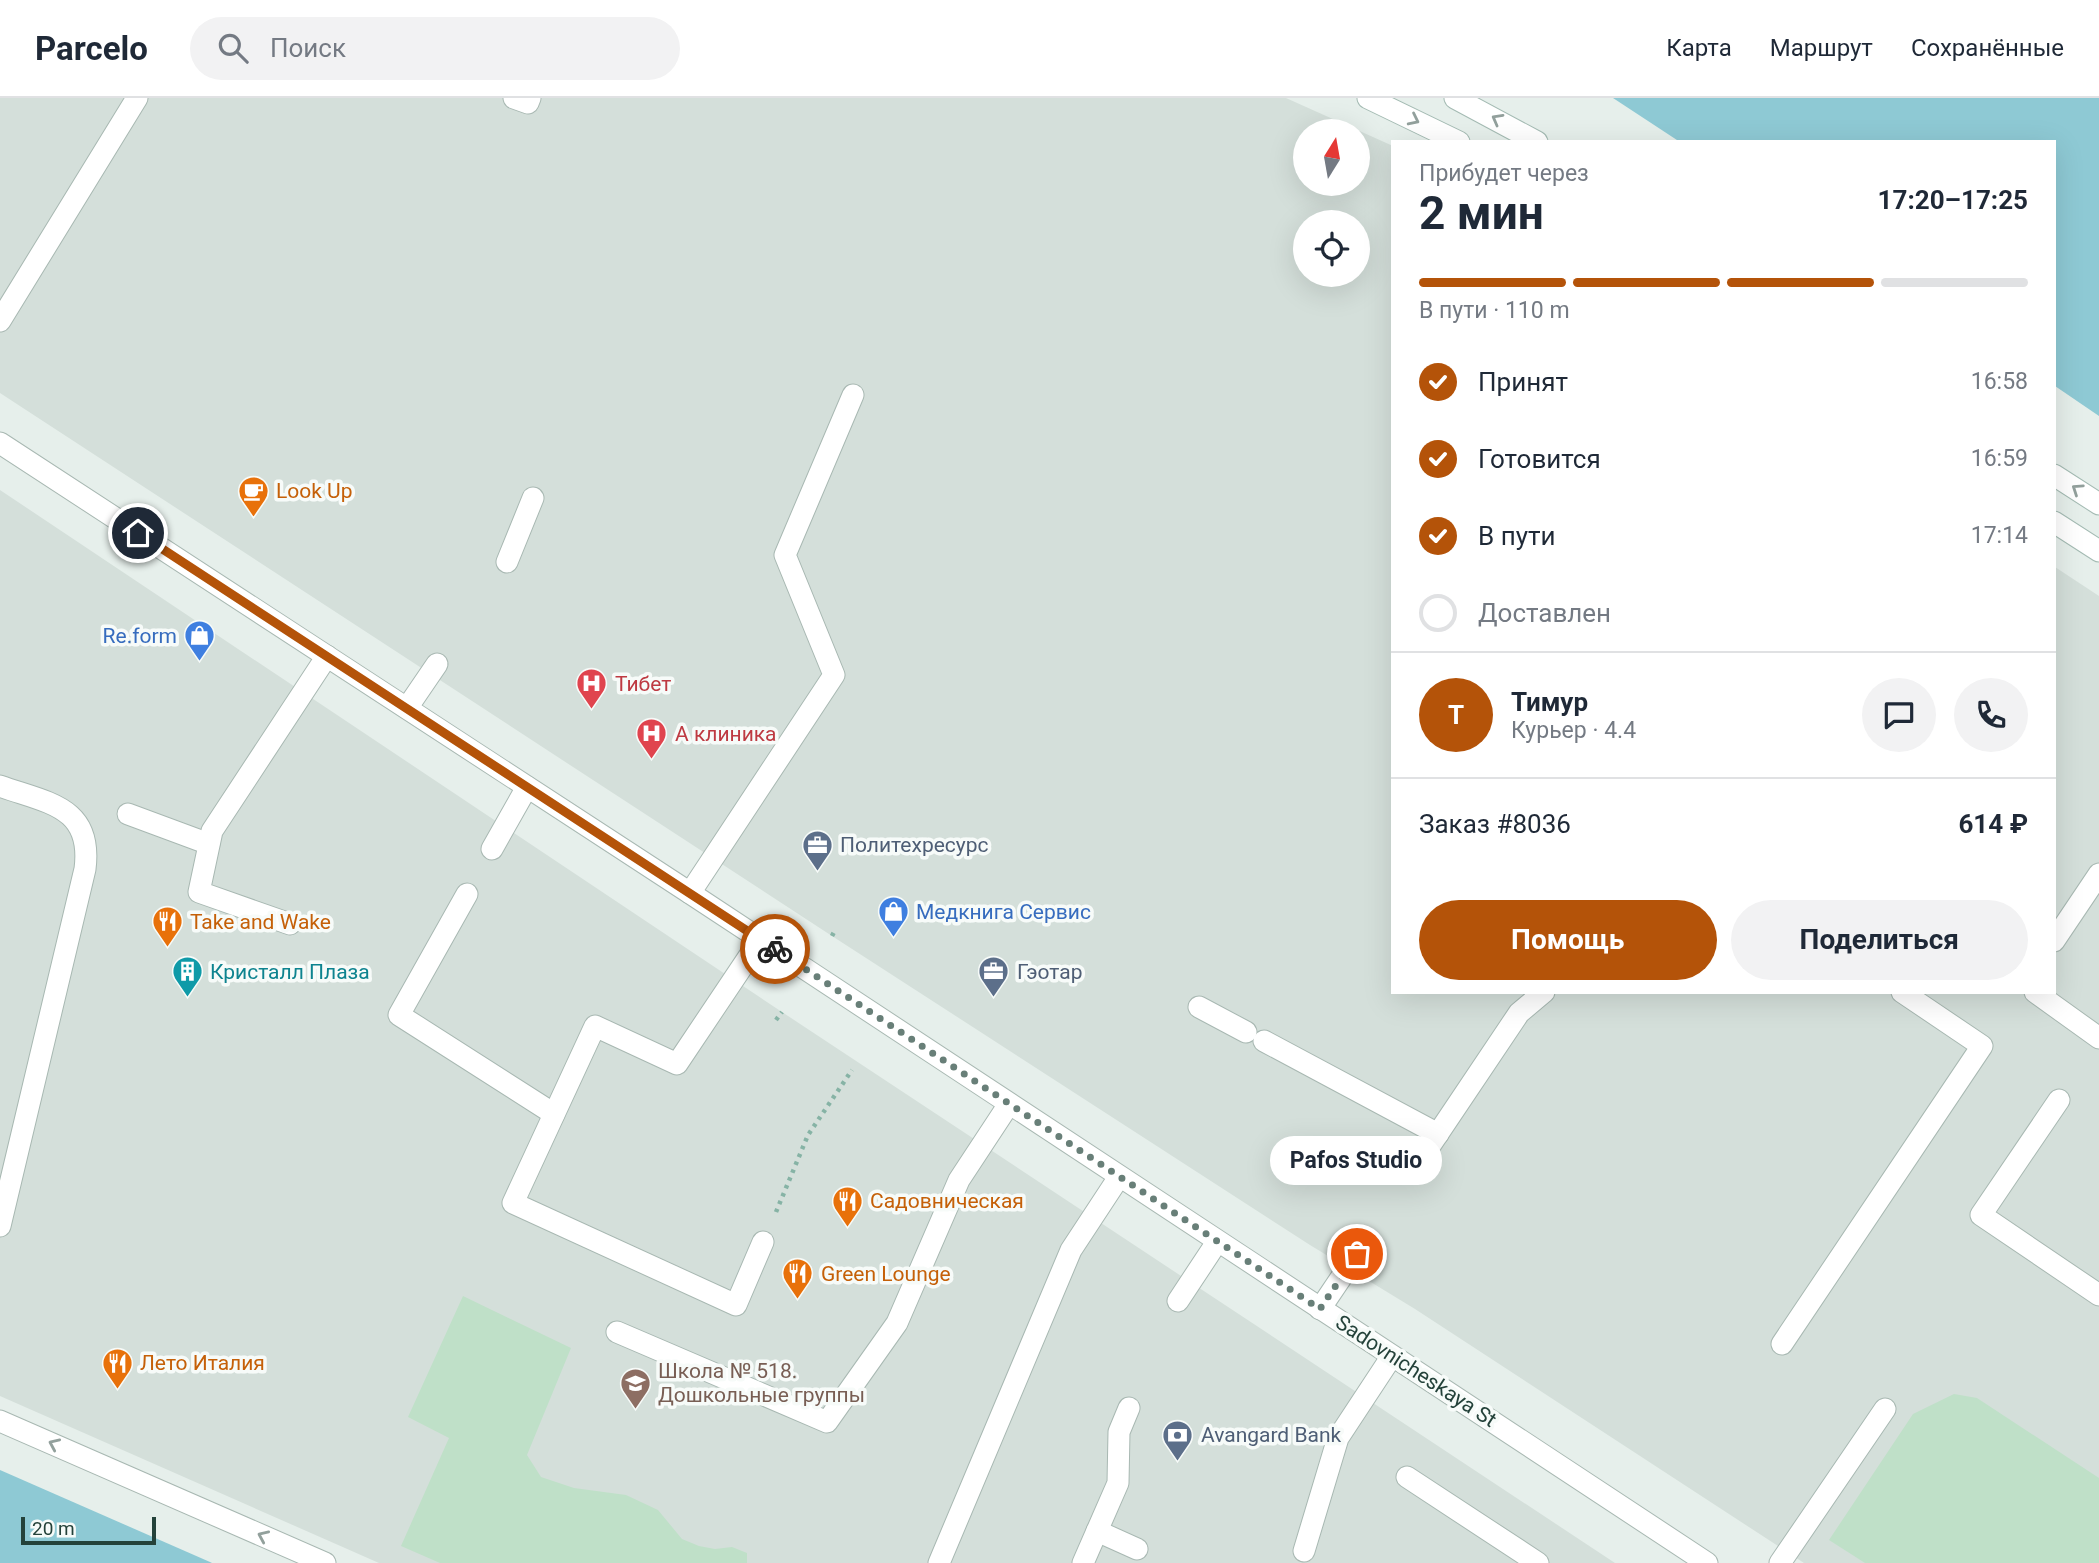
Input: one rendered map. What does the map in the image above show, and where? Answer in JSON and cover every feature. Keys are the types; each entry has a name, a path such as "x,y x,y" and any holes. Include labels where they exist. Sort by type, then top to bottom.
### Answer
{"street":[{"path":"0,321 138,98"},
{"path":"514,98 528,103 530,98"},
{"path":"1368,98 1455,140"},
{"path":"1455,98 1533,140"},
{"path":"690,893 834,675 785,555 853,395"},
{"name":"Sadovnicheskaya St","path":"0,443 690,893 1700,1561"},
{"path":"2056,475 2099,504"},
{"path":"507,562 533,498"},
{"path":"2056,523 2099,551"},
{"path":"290,924 199,892 212,831 327,656"},
{"path":"407,708 437,664"},
{"path":"0,786 68,813 79,825 88,850 0,1226"},
{"path":"492,849 527,787"},
{"path":"128,814 209,844"},
{"path":"2056,938 2099,874"},
{"path":"467,894 399,1015 554,1114"},
{"path":"760,940 677,1064 595,1026 513,1203 736,1305 763,1242"},
{"path":"1417,1165 1519,1013 1542,994"},
{"path":"1782,1344 1982,1046 1905,994"},
{"path":"2038,994 2099,1038"},
{"path":"1199,1007 1438,1134"},
{"path":"2059,1100 1981,1215 2099,1295"},
{"path":"617,1332 827,1422 897,1323 959,1180 1009,1104"},
{"path":"939,1563 1070,1250 1119,1177"},
{"path":"1178,1301 1217,1242"},
{"path":"1320,1309 1357,1254"},
{"path":"1304,1551 1338,1438 1392,1356"},
{"path":"1083,1563 1118,1483 1119,1432 1129,1409"},
{"path":"1780,1563 1885,1409"},
{"path":"0,1420 325,1563"},
{"path":"1407,1477 1538,1563"},
{"path":"1097,1531 1138,1549"}],"path":[{"path":"776,1020 782,1012"},
{"path":"763,1242 808,1135 852,1070"}],"shaded area":[{"path":"0,98 1286,98 1333,119 1293,119 1293,196 1370,196 1370,136 1391,145 1391,994 2056,994 2056,568 2099,596 2099,1563 1804,1563 1415,1309 1310,1245 0,393"},
{"path":"0,490 1615,1563 379,1563 0,1396"}],"green space":[{"path":"463,1296 571,1348 527,1455 541,1477 574,1488 626,1495 658,1510 682,1539 715,1549 732,1547 747,1553 747,1563 440,1563 401,1546 449,1438 408,1417"},
{"path":"1954,1394 1977,1398 2099,1478 2099,1563 1865,1563 1829,1540 1913,1414"}],"water":[{"path":"1613,98 2099,98 2099,416 2056,387 2056,140 1677,140"},
{"path":"0,1470 210,1562 212,1563 0,1563"}],"way so far":[{"path":"775,949 1320,1309 1357,1254"}],"place":[{"name":"Look Up","path":"253,518"},
{"name":"Re.form","path":"200,663"},
{"name":"Тибет","path":"592,711"},
{"name":"А клиника","path":"652,761"},
{"name":"Политехресурс","path":"817,872"},
{"name":"Медкнига Сервис","path":"893,939"},
{"name":"Take and Wake","path":"167,949"},
{"name":"Кристалл Плаза","path":"187,999"},
{"name":"Гэотар","path":"994,999"},
{"name":"Садовническая","path":"847,1228"},
{"name":"Pafos Studio","path":"1357,1254"},
{"name":"Green Lounge","path":"798,1301"},
{"name":"Лето Италия","path":"117,1390"},
{"name":"Школа № 518. Дошкольные группы","path":"635,1410"},
{"name":"Avangard Bank","path":"1178,1462"}],"route":[{"path":"138,533 775,949"}]}
